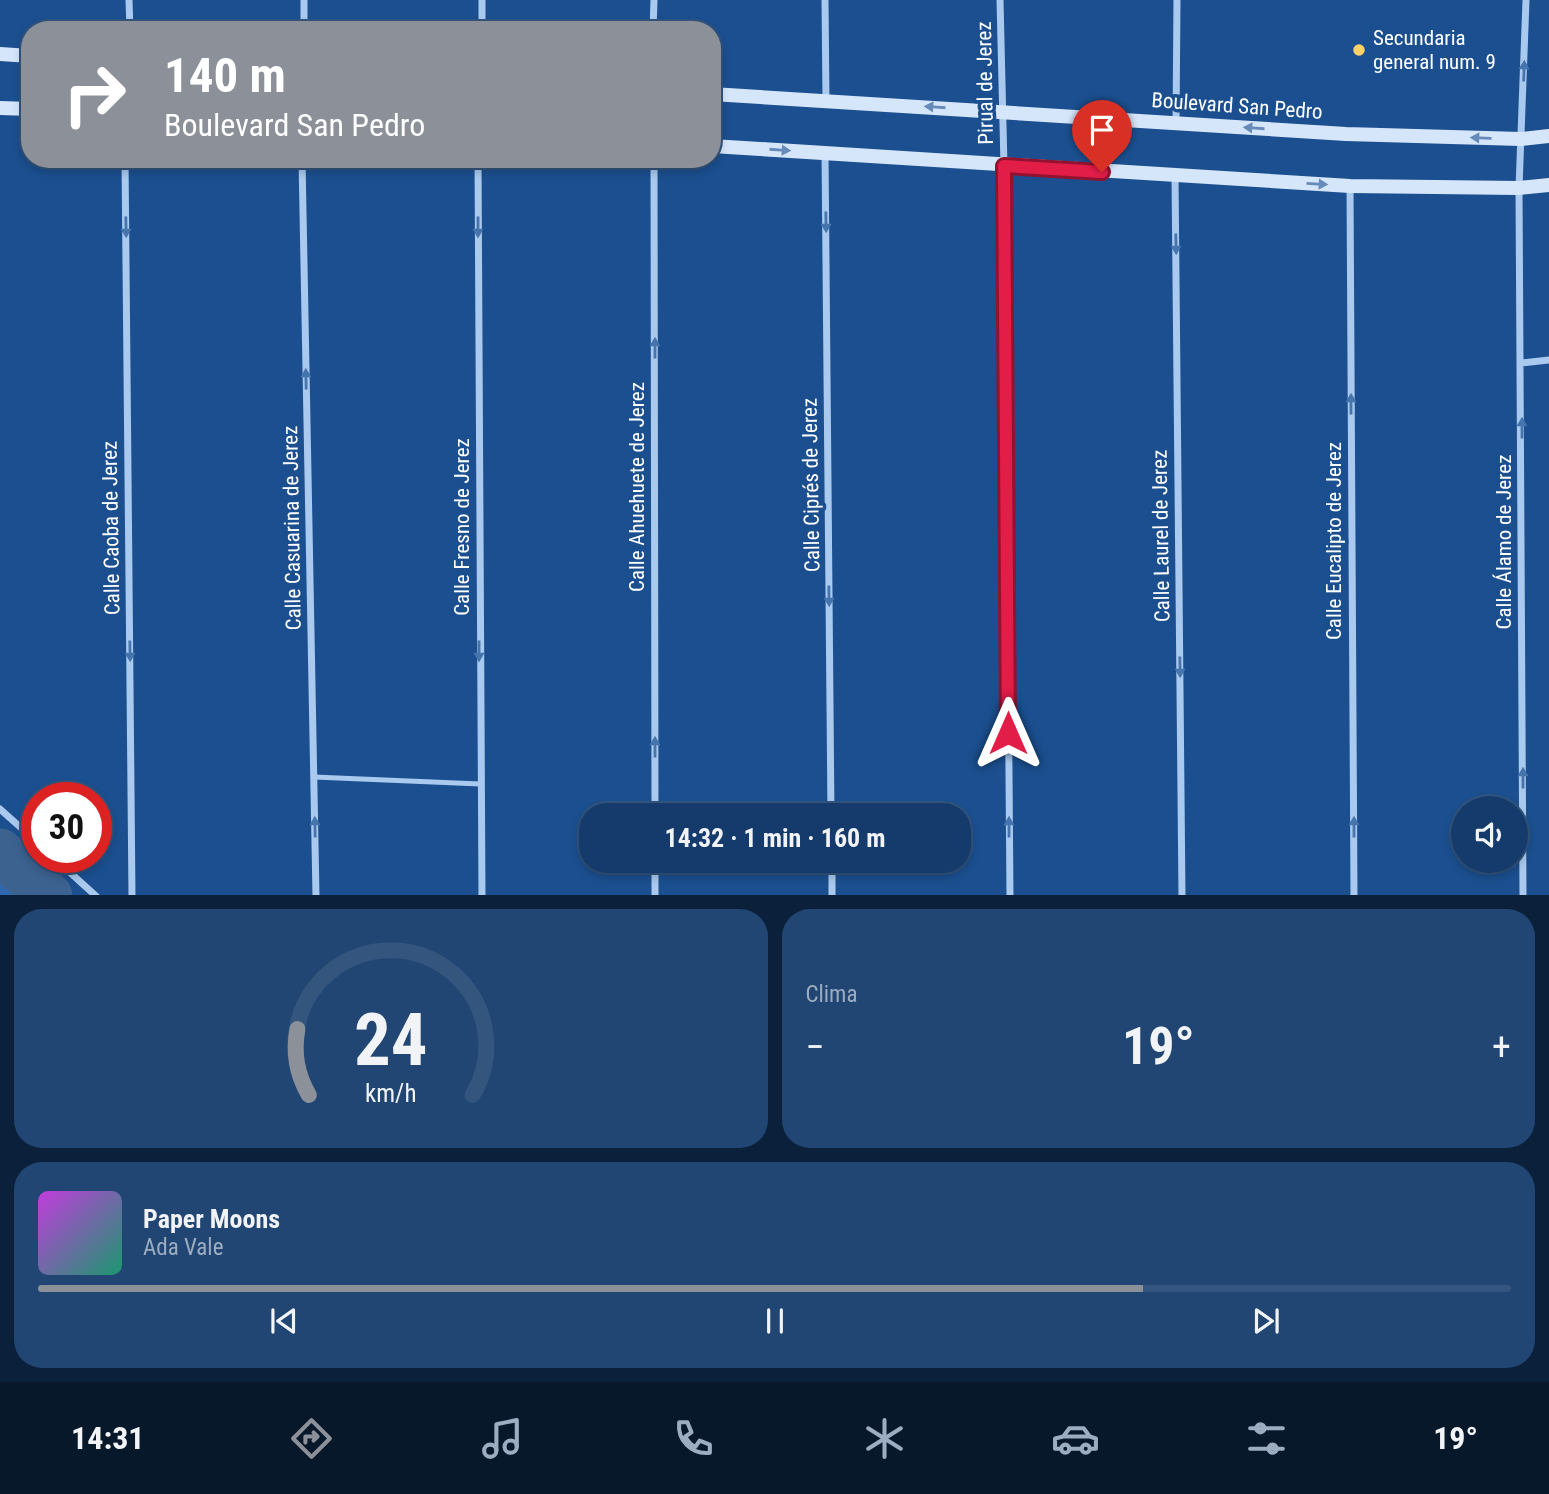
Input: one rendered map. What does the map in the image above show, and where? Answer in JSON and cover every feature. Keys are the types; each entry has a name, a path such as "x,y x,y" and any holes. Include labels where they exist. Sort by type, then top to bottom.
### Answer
{"street":[{"path":"129,0 130,21"},
{"path":"304,0 304,21"},
{"path":"482,0 482,21"},
{"path":"653,21 654,0"},
{"path":"825,0 826,100"},
{"name":"Pirual de Jerez","path":"1000,0 1004,166 1010,895"},
{"path":"1176,123 1177,0"},
{"name":"Calle Álamo de Jerez","path":"1523,895 1519,188 1526,0"},
{"path":"0,54 21,55"},
{"name":"Boulevard San Pedro","path":"721,94 1346,134 1521,139 1549,136"},
{"path":"0,108 21,109"},
{"path":"721,147 1350,186 1519,188 1549,185"},
{"name":"Calle Ciprés de Jerez","path":"825,153 831,803"},
{"name":"Calle Caoba de Jerez","path":"125,168 132,895"},
{"name":"Calle Casuarina de Jerez","path":"302,168 316,895"},
{"name":"Calle Fresno de Jerez","path":"478,168 482,895"},
{"name":"Calle Ahuehuete de Jerez","path":"654,168 655,803"},
{"name":"Calle Laurel de Jerez","path":"1175,176 1182,895"},
{"name":"Calle Eucalipto de Jerez","path":"1350,186 1354,895"},
{"path":"1521,363 1549,360"},
{"path":"0,809 21,828"},
{"path":"71,873 96,895"},
{"path":"655,873 655,895"},
{"path":"832,873 832,895"}],"lane":[{"path":"314,777 480,784"}],"shaded area":[{"path":"0,865 35,895 0,895"}],"waterway":[{"path":"0,852 48,895"}],"place":[{"name":"Secundaria general num. 9","path":"1359,50"}],"route":[{"path":"1008,733 1004,166 1102,172"}]}
